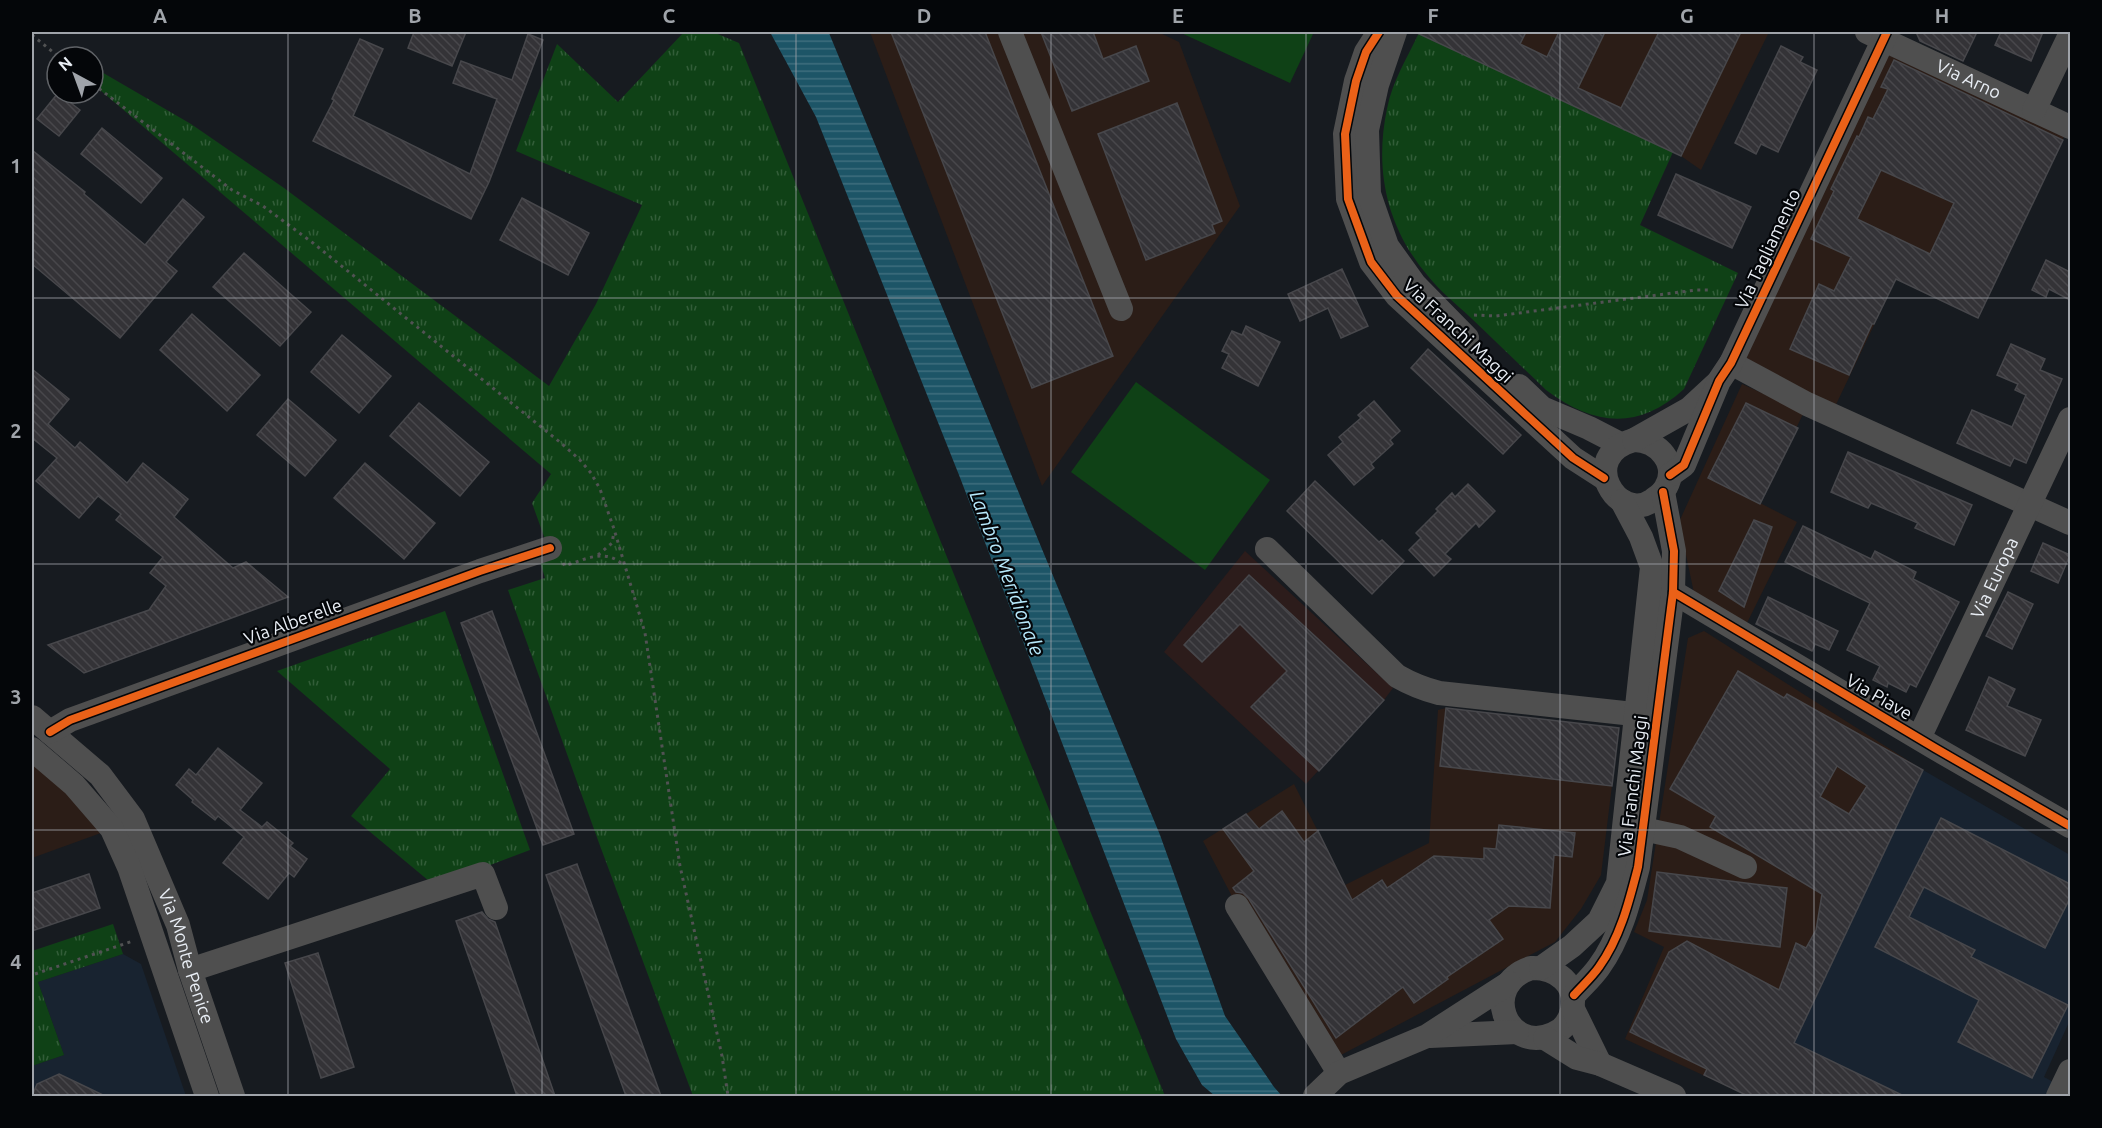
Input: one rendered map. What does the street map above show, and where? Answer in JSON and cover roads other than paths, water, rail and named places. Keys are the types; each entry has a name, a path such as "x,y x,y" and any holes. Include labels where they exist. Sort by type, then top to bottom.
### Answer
{"street":[{"path":"1010,32 1121,309"},
{"name":"Via Franchi Maggi","path":"1379,32 1366,52 1356,81 1345,134 1348,199 1371,262 1397,296 1573,458 1604,478"},
{"name":"Via Franchi Maggi","path":"1395,32 1377,85 1367,130 1368,194 1387,246 1415,285 1449,322 1542,408 1627,442"},
{"name":"Via Tagliamento","path":"1666,483 1684,465 1879,34"},
{"name":"Via Arno","path":"1879,34 2070,127"},
{"path":"2034,110 2070,35"},
{"path":"1725,372 1807,404 2070,523"},
{"name":"Via Tagliamento","path":"1627,442 1689,409 1725,372"},
{"name":"Via Europa","path":"1919,738 2070,419"},
{"path":"1627,442 1651,442 1661,450 1668,461 1666,483 1649,502 1634,504 1622,501 1612,493 1604,478 1607,460 1627,442"},
{"name":"Via Franchi Maggi","path":"1647,716 1673,592 1674,550 1666,483"},
{"name":"Via Franchi Maggi","path":"1541,968 1572,946 1599,921 1618,883 1634,826 1647,716 1652,567 1641,537 1622,501"},
{"name":"Via Alberelle","path":"50,732 70,720 196,673 550,548"},
{"path":"1267,549 1397,676 1410,684 1439,693 1647,716"},
{"name":"Via Piave","path":"1673,592 2070,826"},
{"path":"32,717 100,775 123,824"},
{"path":"32,749 123,824"},
{"name":"Via Monte Penice","path":"123,824 129,867 207,1096"},
{"name":"Via Monte Penice","path":"123,824 178,926 190,970 233,1096"},
{"path":"1634,826 1680,837 1745,867"},
{"name":"Via Franchi Maggi","path":"1573,1002 1609,952 1627,910 1638,867 1634,826"},
{"path":"190,970 483,874 496,908"},
{"path":"1237,906 1339,1073"},
{"path":"1315,1096 1339,1073 1427,1036 1509,983 1522,971 1541,968 1554,972 1565,980 1600,1064"},
{"path":"1509,983 1503,1001 1507,1023 1530,1038 1545,1038 1556,1033 1564,1026 1573,1002"},
{"path":"1427,1036 1518,1032"},
{"path":"1545,1038 1577,1058 1600,1064 1674,1096"},
{"path":"2058,1096 2070,1071"}],"water":[{"name":"Lambro Meridionale","path":"770,32 829,33 1160,835 1225,1016 1282,1096 1215,1096 1202,1085 1176,1039 959,475 816,117"}]}
